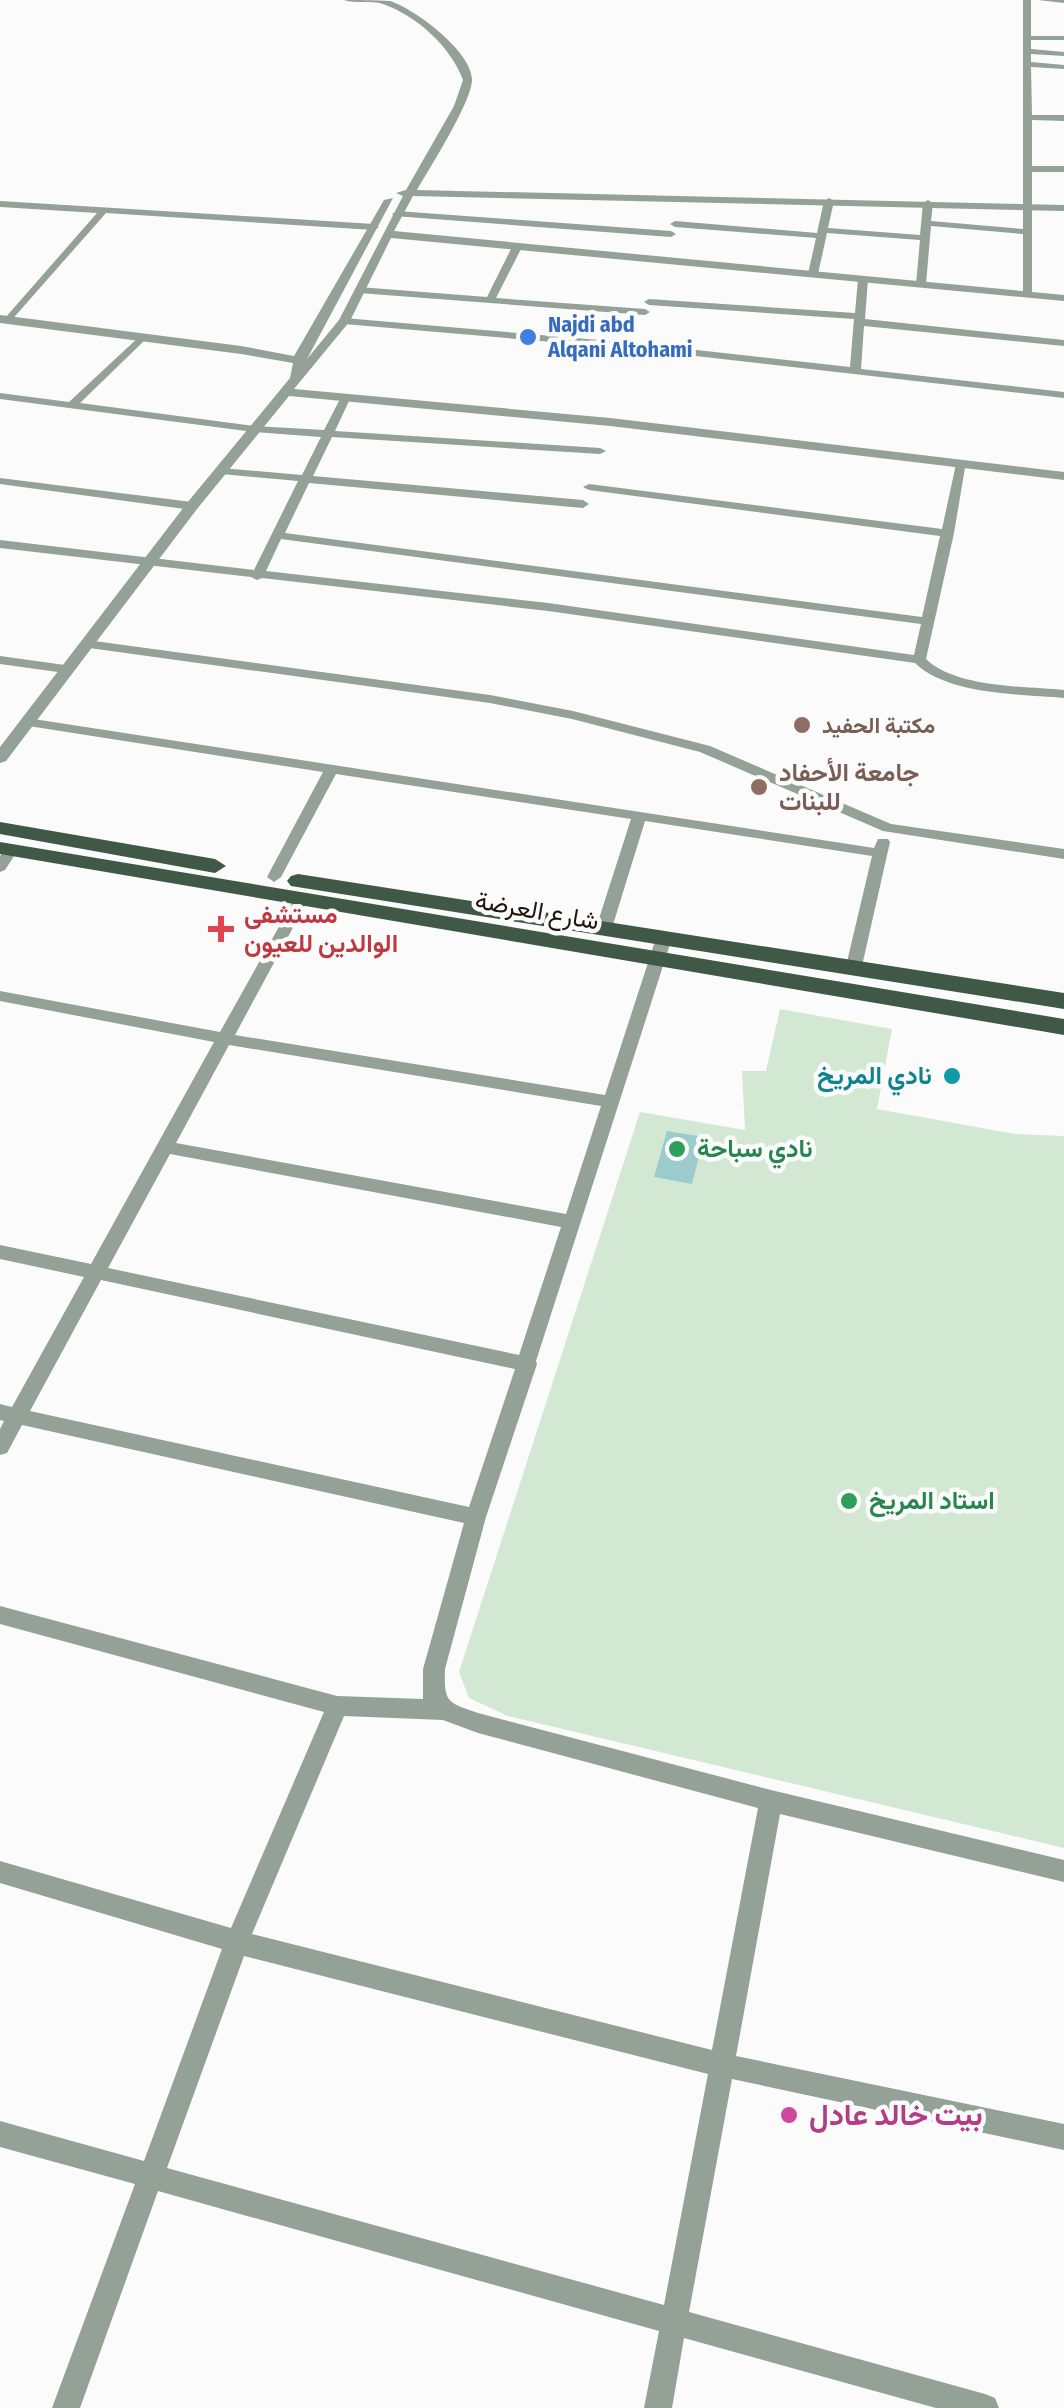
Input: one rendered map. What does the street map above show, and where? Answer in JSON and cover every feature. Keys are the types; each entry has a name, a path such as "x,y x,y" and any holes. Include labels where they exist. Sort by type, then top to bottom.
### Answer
{"main road":[{"name":"شارع العرضة","path":"0,828 274,877 604,928 660,948 1064,1028"},
{"name":"شارع العرضة","path":"4,855 660,948 854,966 1064,1001"}],"street":[{"path":"0,758 283,392 394,193 468,84 455,52 434,33 383,0 348,0"},
{"path":"1027,0 1028,294"},
{"path":"1042,0 1064,1"},
{"path":"5,320 241,350 298,363 317,358 344,321 451,109 454,92 454,76 444,52 411,26 368,1"},
{"path":"1028,38 1064,38"},
{"path":"1026,51 1064,54"},
{"path":"1026,64 1064,68"},
{"path":"1027,117 1064,118"},
{"path":"1027,168 1064,169"},
{"path":"394,193 1064,208"},
{"path":"813,274 829,201"},
{"path":"920,284 928,203"},
{"path":"0,204 374,227"},
{"path":"5,320 105,209"},
{"path":"398,214 925,238"},
{"path":"926,223 1027,232"},
{"path":"386,234 1064,298"},
{"path":"490,300 517,246"},
{"path":"855,371 863,279"},
{"path":"359,290 534,304 859,319 1064,344"},
{"path":"520,336 534,304"},
{"path":"344,321 520,336 1064,395"},
{"path":"72,405 141,338"},
{"path":"283,392 344,401 610,422 1064,476"},
{"path":"0,396 254,428 600,451"},
{"path":"257,576 344,401"},
{"path":"962,464 919,660 924,668 952,680 1064,694"},
{"path":"221,471 583,504"},
{"path":"0,481 192,506"},
{"path":"589,488 948,533"},
{"path":"276,535 926,621"},
{"path":"0,544 548,608 919,660"},
{"path":"87,644 441,692 573,715 705,749 888,828 1064,854"},
{"path":"0,660 66,670"},
{"path":"28,722 879,853"},
{"path":"274,877 331,770"},
{"path":"604,928 640,814"},
{"path":"854,966 888,828"},
{"path":"0,1447 8,1414 167,1146 302,898"},
{"path":"443,1710 433,1697 434,1669 476,1517 660,948"},
{"path":"0,996 610,1102"},
{"path":"167,1146 572,1222"},
{"path":"0,1252 528,1364"},
{"path":"8,1414 476,1517"},
{"path":"0,1615 337,1706 443,1710 478,1723 771,1801 1064,1870"},
{"path":"66,2408 236,1942 337,1706"},
{"path":"658,2408 771,1801"},
{"path":"0,1872 236,1942 722,2065 1064,2137"},
{"path":"0,2134 985,2408"}],"green space":[{"name":"استاد المريخ","path":"780,1009 892,1029 877,1109 1015,1134 1064,1136 1064,1848 508,1716 469,1698 459,1672 640,1112 745,1130 742,1071 766,1071"}],"water":[{"path":"667,1131 704,1137 692,1184 654,1177"}],"place":[{"name":"Najdi abd Alqani Altohami","path":"528,337"},
{"name":"مكتبة الحفيد","path":"802,725"},
{"name":"جامعة الأحفاد للبنات","path":"759,787"},
{"name":"مستشفى الوالدين للعيون","path":"221,929"},
{"name":"نادي المريخ","path":"952,1076"},
{"name":"نادي سباحة","path":"677,1149"},
{"name":"استاد المريخ","path":"849,1501"},
{"name":"بيت خالد عادل","path":"789,2115"}]}
